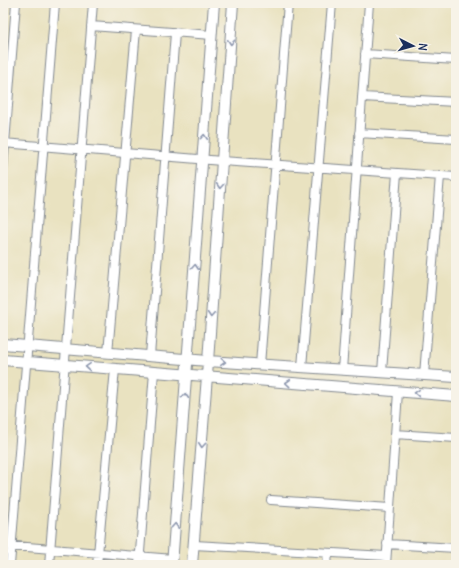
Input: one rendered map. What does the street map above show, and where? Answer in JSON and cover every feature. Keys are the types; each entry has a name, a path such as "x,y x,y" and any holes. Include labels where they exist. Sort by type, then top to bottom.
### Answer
{"street":[{"path":"3,170 16,3"},
{"path":"10,565 7,545 28,346 55,3"},
{"path":"49,565 93,3"},
{"path":"7,545 140,556 172,562 214,3"},
{"path":"192,565 207,376 233,3"},
{"path":"260,365 288,3"},
{"path":"302,367 332,3"},
{"path":"342,370 369,3"},
{"path":"91,26 212,35"},
{"path":"108,353 136,30"},
{"path":"150,356 175,33"},
{"path":"365,54 456,60"},
{"path":"362,96 456,102"},
{"path":"359,133 456,139"},
{"path":"4,143 222,161 456,177"},
{"path":"382,372 397,173"},
{"path":"424,375 440,176"},
{"path":"3,344 188,359 208,362 456,377"},
{"path":"3,360 456,396"},
{"path":"97,565 115,369"},
{"path":"139,565 154,372"},
{"path":"386,565 398,392"},
{"path":"395,434 456,438"},
{"path":"271,500 390,508"},
{"path":"387,544 456,548"},
{"path":"194,545 386,556"},
{"path":"328,553 328,565"}]}
